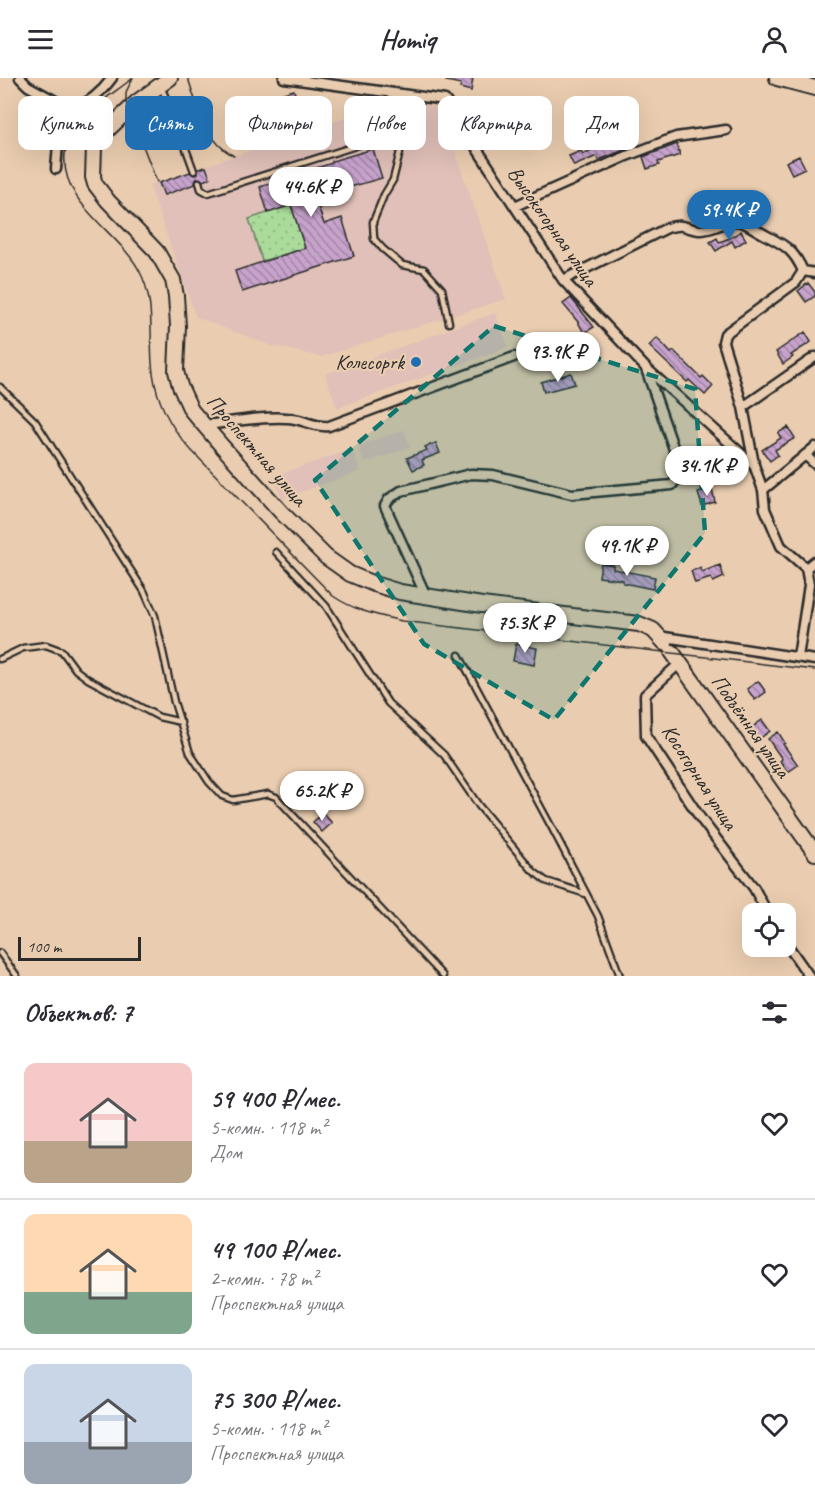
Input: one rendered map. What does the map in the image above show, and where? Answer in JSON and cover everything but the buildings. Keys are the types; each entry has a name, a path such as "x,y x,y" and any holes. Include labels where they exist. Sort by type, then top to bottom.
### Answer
{"main road":[{"path":"777,78 815,88"},
{"name":"Проспектная улица","path":"165,81 120,116 98,139 94,147 93,177 95,184 108,201 157,252 173,280 178,326 176,371 191,410 281,512 338,567 385,588 482,605 626,621 646,627 669,649"},
{"name":"Подъёмная улица","path":"669,649 815,853"}],"street":[{"path":"20,78 28,86 46,96"},
{"path":"96,96 112,78"},
{"name":"Высокогорная улица","path":"284,78 446,100 563,280 645,367 754,465 763,490 765,509 781,546 806,568"},
{"path":"515,206 624,157 676,137 726,130"},
{"path":"56,169 58,150"},
{"path":"563,280 667,228 681,225 699,230 710,229 732,221 742,222 783,243 798,260 803,271"},
{"path":"803,271 815,273"},
{"path":"754,465 743,407 723,342 725,334 796,282 803,271"},
{"path":"206,425 283,417 296,418 320,427 329,426 514,357"},
{"path":"743,407 815,357"},
{"path":"426,596 385,506 388,499 401,492 471,474 493,475 572,494 672,485 677,478 678,461 645,367"},
{"path":"763,490 815,447"},
{"path":"805,455 815,464"},
{"path":"798,657 809,585 806,568 815,561"},
{"path":"669,649 815,660"},
{"name":"Косогорная улица","path":"669,649 645,695 646,736 701,819 754,888 762,903"},
{"path":"796,957 809,976"}],"lane":[{"path":"165,81 174,116 194,171"},
{"path":"199,182 201,189 208,194 393,134 400,152 393,180 373,222 374,239 402,265 424,269 442,289 449,323"},
{"path":"0,387 35,422 144,591 155,616 174,702 190,753 209,782 222,796 233,800 268,794 276,797 443,976"},
{"path":"276,552 326,606 388,703 444,755 479,806 533,871 546,881 586,894"},
{"path":"0,659 23,648 46,645 62,651 76,670 88,679 159,717 181,722"},
{"path":"459,655 598,916 620,976"},
{"path":"0,953 17,976"}],"highlighted area":[{"path":"494,326 695,389 705,533 554,720 424,644 315,480"}],"shaded area":[{"path":"426,105 438,108 438,150 455,150 506,299 321,357 269,345 196,317 149,185 251,150 332,150 332,122 344,118 344,150 426,150"},
{"path":"495,313 508,347 337,408 325,374"},
{"path":"404,430 410,447 364,463 358,446"},
{"path":"352,449 360,471 282,499 274,476"}],"green space":[{"path":"291,205 305,248 262,261 249,219"}],"tram line":[{"path":"133,78 91,110 73,130 65,154 66,172 72,188 92,216 130,256 145,282 150,308 155,384 171,424 191,450 333,596 358,609 402,621 815,670"},
{"path":"188,78 199,111 210,133 224,150 234,156"},
{"path":"132,80 126,92 126,102 157,182"}],"place":[{"name":"Колесоprk","path":"416,362"}]}
